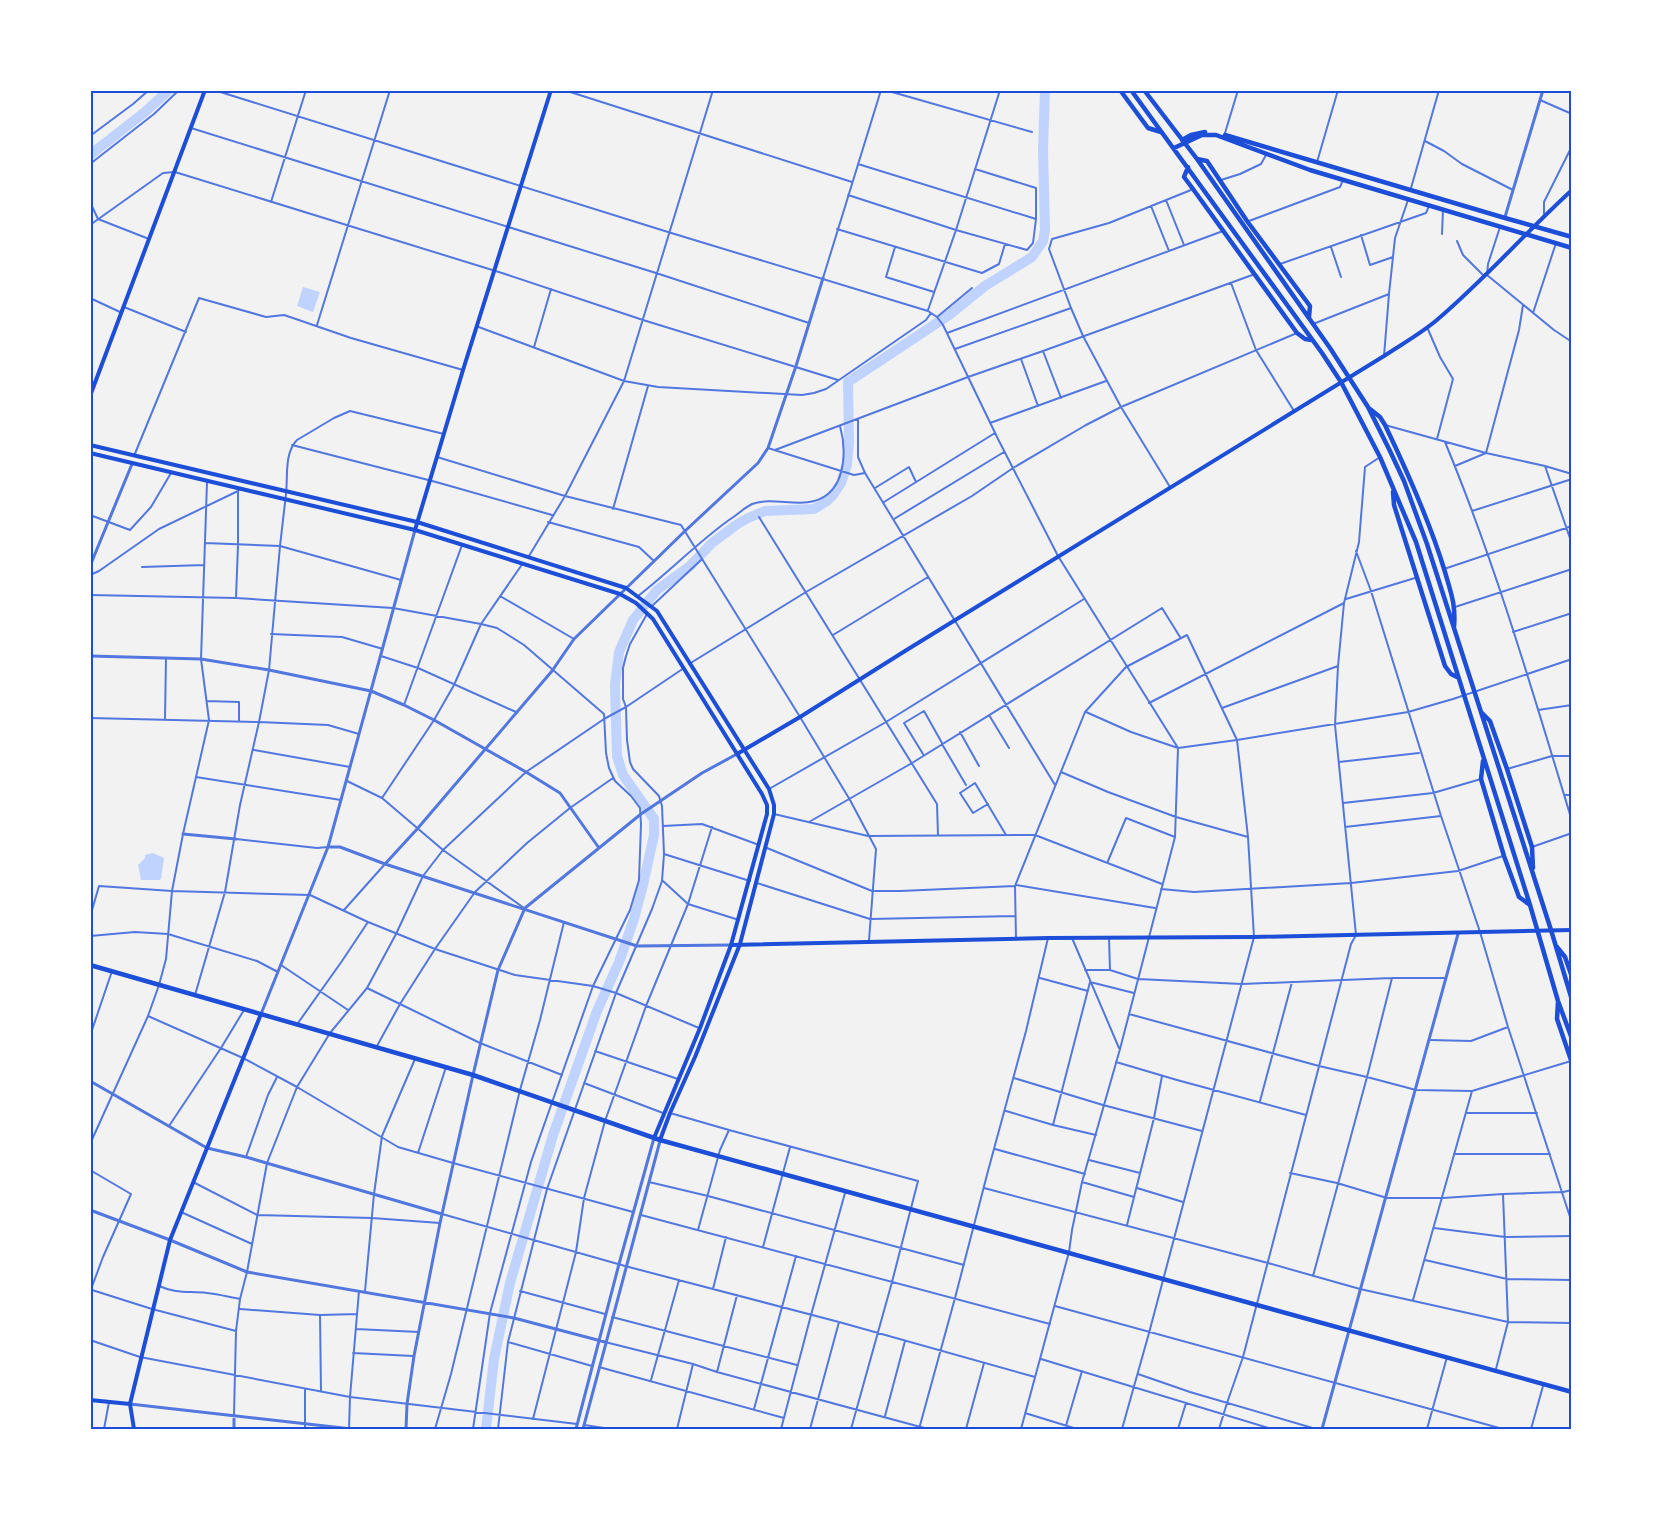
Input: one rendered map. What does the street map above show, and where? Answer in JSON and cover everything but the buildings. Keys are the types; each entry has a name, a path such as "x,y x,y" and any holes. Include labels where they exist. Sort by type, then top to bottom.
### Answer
{"highway":[{"path":"1120,90 1148,128 1161,132"},
{"path":"1131,90 1341,382 1380,457 1416,542 1558,1001 1572,1039"},
{"path":"1144,90 1197,159 1349,377 1368,407 1404,481 1427,544 1572,1000"},
{"path":"1174,148 1191,135 1208,132 1224,135 1572,237"},
{"path":"1184,141 1210,134 1223,137 1310,170 1572,248"},
{"path":"1197,159 1207,161 1247,221 1310,306 1309,318"},
{"path":"1188,167 1184,177 1297,333 1305,339 1312,340"},
{"path":"1368,407 1380,417 1385,425 1411,480 1440,554 1455,607 1454,630"},
{"path":"1392,485 1394,505 1445,666 1451,674 1457,677"},
{"path":"1427,544 1440,554"},
{"path":"1423,592 1435,603"},
{"path":"1480,711 1490,721 1507,769 1532,847 1534,876"},
{"path":"1483,759 1481,779 1504,856 1519,897 1530,905"},
{"path":"1485,789 1497,802"},
{"path":"1557,947 1565,957 1572,977"},
{"path":"90,965 473,1074 660,1140 1572,1392"},
{"path":"1558,1001 1557,1019 1572,1062"}],"main road":[{"path":"90,396 205,90"},
{"path":"415,530 476,326 551,90"},
{"path":"737,754 1384,356 1436,321 1486,276 1533,226 1572,190"},
{"path":"90,446 417,522 626,588 657,611 769,789 774,805 766,848 740,944 660,1140"},
{"path":"90,453 415,530 620,594 636,603 653,619 767,805 760,846 731,945 700,1028 654,1138"},
{"path":"731,945 1048,938 1458,934 1572,930"},
{"path":"134,1429 130,1404 170,1240 261,1014"},
{"path":"90,1400 130,1404"}],"street":[{"path":"90,136 149,90"},
{"path":"90,164 154,114 179,90"},
{"path":"214,90 823,278 930,312 938,317 1058,556 1178,748 1175,837 1120,1049 1082,1182 1069,1252 1055,1306 1020,1429"},
{"path":"271,202 306,90"},
{"path":"317,326 390,90"},
{"path":"564,90 852,182"},
{"path":"529,556 565,496 624,381 713,90"},
{"path":"344,910 418,828 552,670 574,639 758,463 768,448 883,90 1032,132"},
{"path":"476,326 624,381 648,386 802,394 826,389 926,320 1000,90"},
{"path":"1224,135 1238,90"},
{"path":"1317,162 1338,90"},
{"path":"1411,189 1439,90"},
{"path":"1505,218 1543,90"},
{"path":"1540,100 1572,114"},
{"path":"191,129 508,226 809,323"},
{"path":"1425,141 1462,164 1513,190"},
{"path":"1544,216 1544,202 1572,146"},
{"path":"1221,180 1261,164 1267,154"},
{"path":"858,164 1036,219"},
{"path":"848,195 1027,250 1033,243 1036,188 975,169"},
{"path":"90,225 163,173 175,172 838,380"},
{"path":"1247,221 1340,188 1343,180"},
{"path":"1170,487 1121,407 1083,336 1049,249 1052,239 1109,223 1193,189"},
{"path":"1166,200 1185,246"},
{"path":"1384,356 1395,238 1408,200"},
{"path":"90,202 98,219 149,239"},
{"path":"1151,206 1169,252"},
{"path":"1280,264 1426,213 1429,206"},
{"path":"1442,234 1443,210"},
{"path":"1486,276 1500,227"},
{"path":"837,229 982,273 999,264 1005,244"},
{"path":"947,333 1223,231"},
{"path":"1361,235 1370,266 1393,257"},
{"path":"1457,241 1462,255 1572,342"},
{"path":"1533,313 1556,243"},
{"path":"895,247 886,277 934,292"},
{"path":"1331,247 1341,277"},
{"path":"775,450 968,377 1255,274"},
{"path":"1230,283 1256,350 1294,411"},
{"path":"938,317 972,288"},
{"path":"534,347 550,289"},
{"path":"1313,324 1389,294"},
{"path":"90,298 186,332"},
{"path":"134,456 199,298 266,317 284,315 351,338 463,370"},
{"path":"1486,453 1519,330 1523,305"},
{"path":"955,350 1071,308"},
{"path":"1427,327 1453,379 1437,439"},
{"path":"689,664 806,592 972,496 1054,443 1121,407 1297,333"},
{"path":"1043,351 1061,398"},
{"path":"1021,359 1038,406"},
{"path":"990,423 1107,381"},
{"path":"613,508 648,386"},
{"path":"195,995 225,892 244,786 260,722 269,670 274,600 292,445 312,430 350,411 444,434"},
{"path":"858,419 858,457 865,473 1056,785"},
{"path":"638,596 714,531 750,505 766,501 806,503 818,501 834,489 842,471 841,425"},
{"path":"1385,425 1572,474"},
{"path":"884,502 995,434"},
{"path":"1445,442 1500,592 1572,820"},
{"path":"292,445 552,515"},
{"path":"768,448 852,474 865,473"},
{"path":"894,519 1004,451"},
{"path":"1455,466 1486,453"},
{"path":"437,457 565,496 681,525 850,800 876,849 869,941"},
{"path":"1219,1429 1243,1357 1318,1066 1351,944 1356,935 1335,725 1344,601 1359,542 1365,467 1380,457"},
{"path":"90,566 132,464"},
{"path":"1545,466 1572,544"},
{"path":"875,488 909,467 916,482"},
{"path":"90,515 130,530 152,507 171,473"},
{"path":"1472,511 1572,479"},
{"path":"90,1144 114,1095 159,985 166,959 172,891 209,720 201,659 207,482"},
{"path":"90,575 159,529 239,490 236,598"},
{"path":"759,517 937,804 938,835"},
{"path":"548,522 639,547 654,561"},
{"path":"1444,569 1572,526"},
{"path":"261,1014 328,847 415,530"},
{"path":"205,543 280,546 401,580"},
{"path":"404,705 462,545"},
{"path":"1356,551 1371,591 1420,753 1480,932 1508,1027 1572,1223"},
{"path":"651,605 702,558"},
{"path":"382,798 434,720 454,685 481,624 524,563"},
{"path":"142,567 204,565"},
{"path":"1455,607 1572,569"},
{"path":"833,635 929,577"},
{"path":"1149,703 1344,601 1418,578"},
{"path":"90,595 236,598 393,608 481,624 497,628 524,645 604,714 609,768 614,778 640,808 639,880 630,909 592,986 525,1183 490,1313 473,1429"},
{"path":"500,596 574,639"},
{"path":"769,789 886,722 1084,599"},
{"path":"809,822 912,763 1162,608 1180,638"},
{"path":"498,1429 508,1342 547,1189 616,993 662,880 663,826 659,802 656,792 633,769 628,753 626,707 623,699 622,680 626,656 646,612"},
{"path":"1513,632 1572,613"},
{"path":"271,634 342,637 382,649"},
{"path":"1016,939 1015,886 1085,712 1126,667 1187,635 1237,741 1248,837 1254,937 1122,1429"},
{"path":"90,656 201,659 371,691 434,720 560,793 598,848"},
{"path":"381,656 418,668 516,712"},
{"path":"165,720 166,658"},
{"path":"1085,712 1178,748 1237,741 1408,712 1572,659"},
{"path":"1222,708 1338,666"},
{"path":"234,1429 236,1330 240,1299 267,1163 297,1087 330,1033 367,988 423,876 443,850 526,772 684,668"},
{"path":"207,701 239,702 239,721"},
{"path":"1538,710 1572,705"},
{"path":"924,755 904,723 924,711 966,784"},
{"path":"989,715 1009,748"},
{"path":"90,718 328,725 359,734"},
{"path":"960,732 979,766"},
{"path":"254,750 350,767"},
{"path":"1339,762 1420,753"},
{"path":"406,1429 414,1356 440,1223 480,1043 498,970 525,908 641,814 702,772 737,754"},
{"path":"1507,769 1552,756 1572,756"},
{"path":"1061,772 1107,792 1176,817 1248,837"},
{"path":"196,777 342,801"},
{"path":"377,1047 400,1004 475,892 527,843 570,808 614,778"},
{"path":"1343,803 1433,793 1481,779"},
{"path":"347,781 382,798 443,850 525,908"},
{"path":"987,804 973,813 960,793 975,783 1006,835"},
{"path":"1564,795 1572,795"},
{"path":"774,814 868,836 1035,835 1162,884"},
{"path":"1345,827 1441,816"},
{"path":"1108,862 1125,818 1175,837"},
{"path":"663,826 702,824 760,846"},
{"path":"533,1419 576,1252 584,1198 605,1121 646,1006 688,904 712,827"},
{"path":"1532,847 1572,833"},
{"path":"183,834 317,848 340,847 385,864 637,946 731,945"},
{"path":"766,848 872,891 1015,886 1156,908"},
{"path":"664,854 750,881"},
{"path":"1161,889 1194,892 1351,883 1458,871 1504,856"},
{"path":"662,880 688,904 739,920"},
{"path":"757,883 870,920 1015,916"},
{"path":"90,917 99,886 172,891 310,895 435,949 515,975 592,986 616,993 700,1028"},
{"path":"297,1023 368,922"},
{"path":"435,1429 564,922"},
{"path":"90,936 135,932 168,934 257,961 278,972"},
{"path":"1322,1429 1458,934"},
{"path":"919,1428 1014,1078 1048,938"},
{"path":"1072,938 1120,1049"},
{"path":"1109,938 1110,970"},
{"path":"281,964 348,1010"},
{"path":"1085,970 1110,970 1138,979 1242,984 1446,978"},
{"path":"90,1036 112,971"},
{"path":"1040,978 1088,991"},
{"path":"1313,1276 1392,978"},
{"path":"1053,1125 1090,982"},
{"path":"1090,982 1134,993"},
{"path":"1259,1102 1292,982"},
{"path":"367,988 480,1043 562,1075"},
{"path":"169,1126 244,1009"},
{"path":"1129,1014 1318,1066 1416,1090 1472,1091 1572,1062"},
{"path":"148,1016 243,1058 398,1147 633,1212"},
{"path":"1430,1040 1471,1041 1508,1027"},
{"path":"595,1051 679,1079"},
{"path":"365,1291 382,1136 415,1058"},
{"path":"1116,1062 1306,1115"},
{"path":"418,1153 446,1067"},
{"path":"1127,1226 1162,1076"},
{"path":"246,1157 268,1095 277,1077"},
{"path":"1014,1078 1202,1131"},
{"path":"90,1082 207,1148 246,1157 625,1266 839,1322 1035,1377"},
{"path":"584,1083 663,1113"},
{"path":"1413,1300 1472,1091"},
{"path":"1005,1110 1096,1136"},
{"path":"670,1113 918,1181 851,1429"},
{"path":"1466,1113 1537,1113"},
{"path":"698,1230 718,1155 729,1130"},
{"path":"576,1429 654,1138"},
{"path":"611,1429 584,1427 660,1140"},
{"path":"763,1247 790,1147"},
{"path":"994,1148 1085,1174"},
{"path":"1454,1154 1550,1154"},
{"path":"1089,1160 1140,1173"},
{"path":"90,1170 131,1194 90,1290 152,1309 236,1330"},
{"path":"1290,1173 1337,1183 1387,1198 1443,1198 1572,1190"},
{"path":"194,1182 257,1215 372,1218 440,1223"},
{"path":"649,1182 964,1265"},
{"path":"1082,1182 1134,1197"},
{"path":"984,1188 1360,1289 1508,1322 1572,1323"},
{"path":"1136,1188 1184,1202"},
{"path":"781,1429 846,1190"},
{"path":"1495,1370 1508,1322 1503,1194"},
{"path":"90,1210 247,1272 514,1318 693,1364 928,1429"},
{"path":"181,1212 252,1244"},
{"path":"640,1215 1050,1324"},
{"path":"1434,1228 1505,1236 1572,1236"},
{"path":"713,1289 726,1237"},
{"path":"754,1410 796,1256"},
{"path":"1425,1260 1507,1279 1572,1280"},
{"path":"651,1380 679,1280"},
{"path":"159,1286 186,1293 205,1293 240,1299"},
{"path":"130,1404 350,1429 353,1353 360,1291"},
{"path":"520,1291 605,1314"},
{"path":"717,1372 737,1295"},
{"path":"1055,1306 1503,1429"},
{"path":"240,1309 320,1315 357,1314"},
{"path":"320,1315 321,1392"},
{"path":"612,1317 797,1365"},
{"path":"810,1429 839,1322"},
{"path":"355,1329 419,1332"},
{"path":"90,1340 140,1357 321,1392 577,1424"},
{"path":"885,1417 905,1341"},
{"path":"508,1342 592,1366"},
{"path":"353,1353 414,1356"},
{"path":"1426,1429 1447,1357"},
{"path":"1041,1359 1272,1429"},
{"path":"966,1429 984,1363"},
{"path":"677,1429 693,1364"},
{"path":"599,1367 784,1418"},
{"path":"1066,1427 1082,1371"},
{"path":"1138,1374 1190,1392 1316,1429"},
{"path":"1531,1429 1543,1383"},
{"path":"305,1389 305,1429"},
{"path":"104,1429 109,1401"},
{"path":"1178,1429 1186,1403"},
{"path":"1025,1413 1077,1429"}],"water":[{"path":"303,287 320,292 313,312 297,306"},
{"path":"153,853 164,858 161,879 141,880 138,865 145,855"}],"waterway":[{"path":"90,155 169,90"},
{"path":"486,1429 494,1359 510,1283 553,1135 597,1011 619,962 634,919 654,835 654,819 623,775 617,756 615,685 619,652 633,620 657,590 690,566 712,543 736,525 765,511 814,509 833,495 841,483 847,465 848,382 949,315 985,286 1032,257 1043,241 1045,230 1043,150 1045,90"}]}
